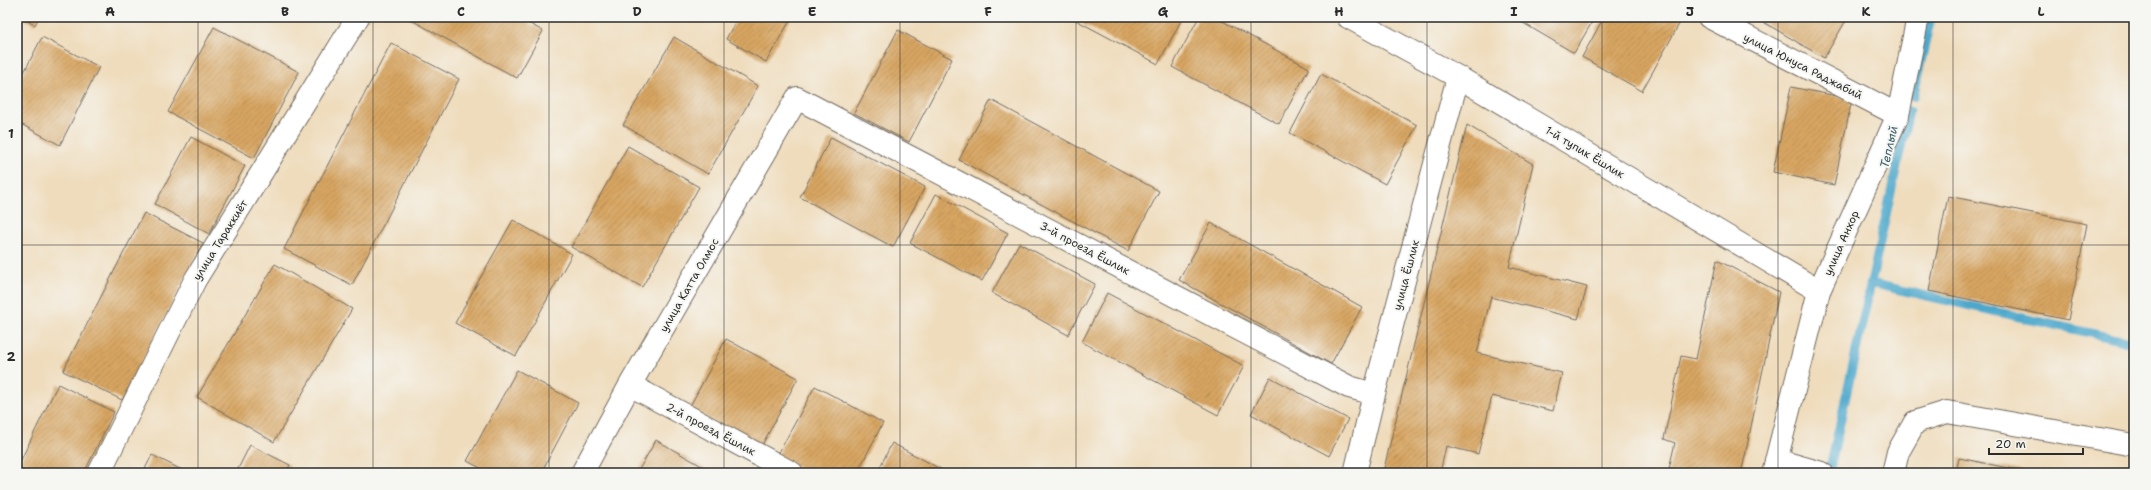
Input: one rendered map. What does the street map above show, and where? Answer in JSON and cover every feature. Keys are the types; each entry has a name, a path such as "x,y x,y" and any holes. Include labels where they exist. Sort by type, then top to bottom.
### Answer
{"street":[{"name":"улица Тараккиёт","path":"99,473 195,280 358,17"},
{"name":"1-й тупик Ёшлик","path":"1348,17 1458,77 1819,291"},
{"name":"улица Юнуса Раджабий","path":"1709,17 1898,115"},
{"name":"улица Анхор","path":"1775,466 1819,291 1898,115 1918,17"},
{"name":"улица Ёшлик","path":"1356,473 1374,394 1458,77"},
{"name":"3-й проезд Ёшлик","path":"797,98 1349,387 1374,394"},
{"name":"улица Катта Олмос","path":"582,473 630,385 797,98"},
{"name":"2-й проезд Ёшлик","path":"630,385 792,473"},
{"path":"1892,473 1898,452 1915,422 1947,412 2133,439"},
{"path":"1775,466 1799,467 1822,473"}],"building":[{"path":"20,17 39,17 35,25"},
{"path":"406,17 517,17 543,31 517,78"},
{"path":"738,17 792,17 766,62 726,39"},
{"path":"1070,17 1183,17 1158,64"},
{"path":"1199,17 1215,17 1309,68 1279,124 1172,67"},
{"path":"1513,17 1595,17 1574,53"},
{"path":"1604,17 1683,17 1642,91 1582,57"},
{"path":"1755,17 1848,17 1824,58"},
{"path":"214,27 299,72 254,158 168,112"},
{"path":"898,30 952,59 909,142 854,113"},
{"path":"42,37 99,67 60,145 17,122 17,86"},
{"path":"674,37 758,86 708,174 623,125"},
{"path":"391,43 459,79 352,285 284,249"},
{"path":"1321,74 1417,125 1385,184 1290,133"},
{"path":"1791,87 1852,99 1834,185 1773,172"},
{"path":"991,100 1159,191 1128,251 959,160"},
{"path":"1467,125 1533,164 1509,267 1587,287 1578,319 1491,297 1477,353 1562,373 1553,411 1492,396 1478,454 1446,446 1440,473 1383,473"},
{"path":"191,137 245,166 209,234 155,204"},
{"path":"831,137 925,187 893,247 800,197"},
{"path":"628,146 699,187 642,287 571,247"},
{"path":"936,194 1008,233 982,281 910,243"},
{"path":"1948,196 2087,224 2068,320 1929,291"},
{"path":"144,213 203,243 122,400 63,371"},
{"path":"513,220 572,254 516,356 455,323"},
{"path":"1211,223 1362,307 1331,364 1179,280"},
{"path":"1019,243 1095,284 1068,335 992,293"},
{"path":"1717,260 1779,292 1745,456 1741,473 1668,473 1675,443 1664,439 1681,356 1696,359"},
{"path":"275,264 352,309 274,442 197,397"},
{"path":"1107,293 1244,366 1218,415 1082,342"},
{"path":"726,339 798,378 761,447 689,408"},
{"path":"517,370 578,403 541,473 490,473 467,461"},
{"path":"1270,377 1348,419 1329,456 1251,414"},
{"path":"58,384 114,412 84,473 27,473 17,468"},
{"path":"815,386 883,423 857,473 809,473 777,456"},
{"path":"656,440 714,473 637,473"},
{"path":"892,443 948,473 877,473"},
{"path":"250,445 290,465 286,473 236,473"},
{"path":"152,455 188,473 143,473"},
{"path":"1959,458 2028,472 2028,473 1956,473"}],"waterway":[{"name":"Теплый","path":"1913,97 1931,17"},
{"name":"Теплый","path":"1829,473 1909,111"},
{"name":"Теплый","path":"1870,283 2134,343"}]}
